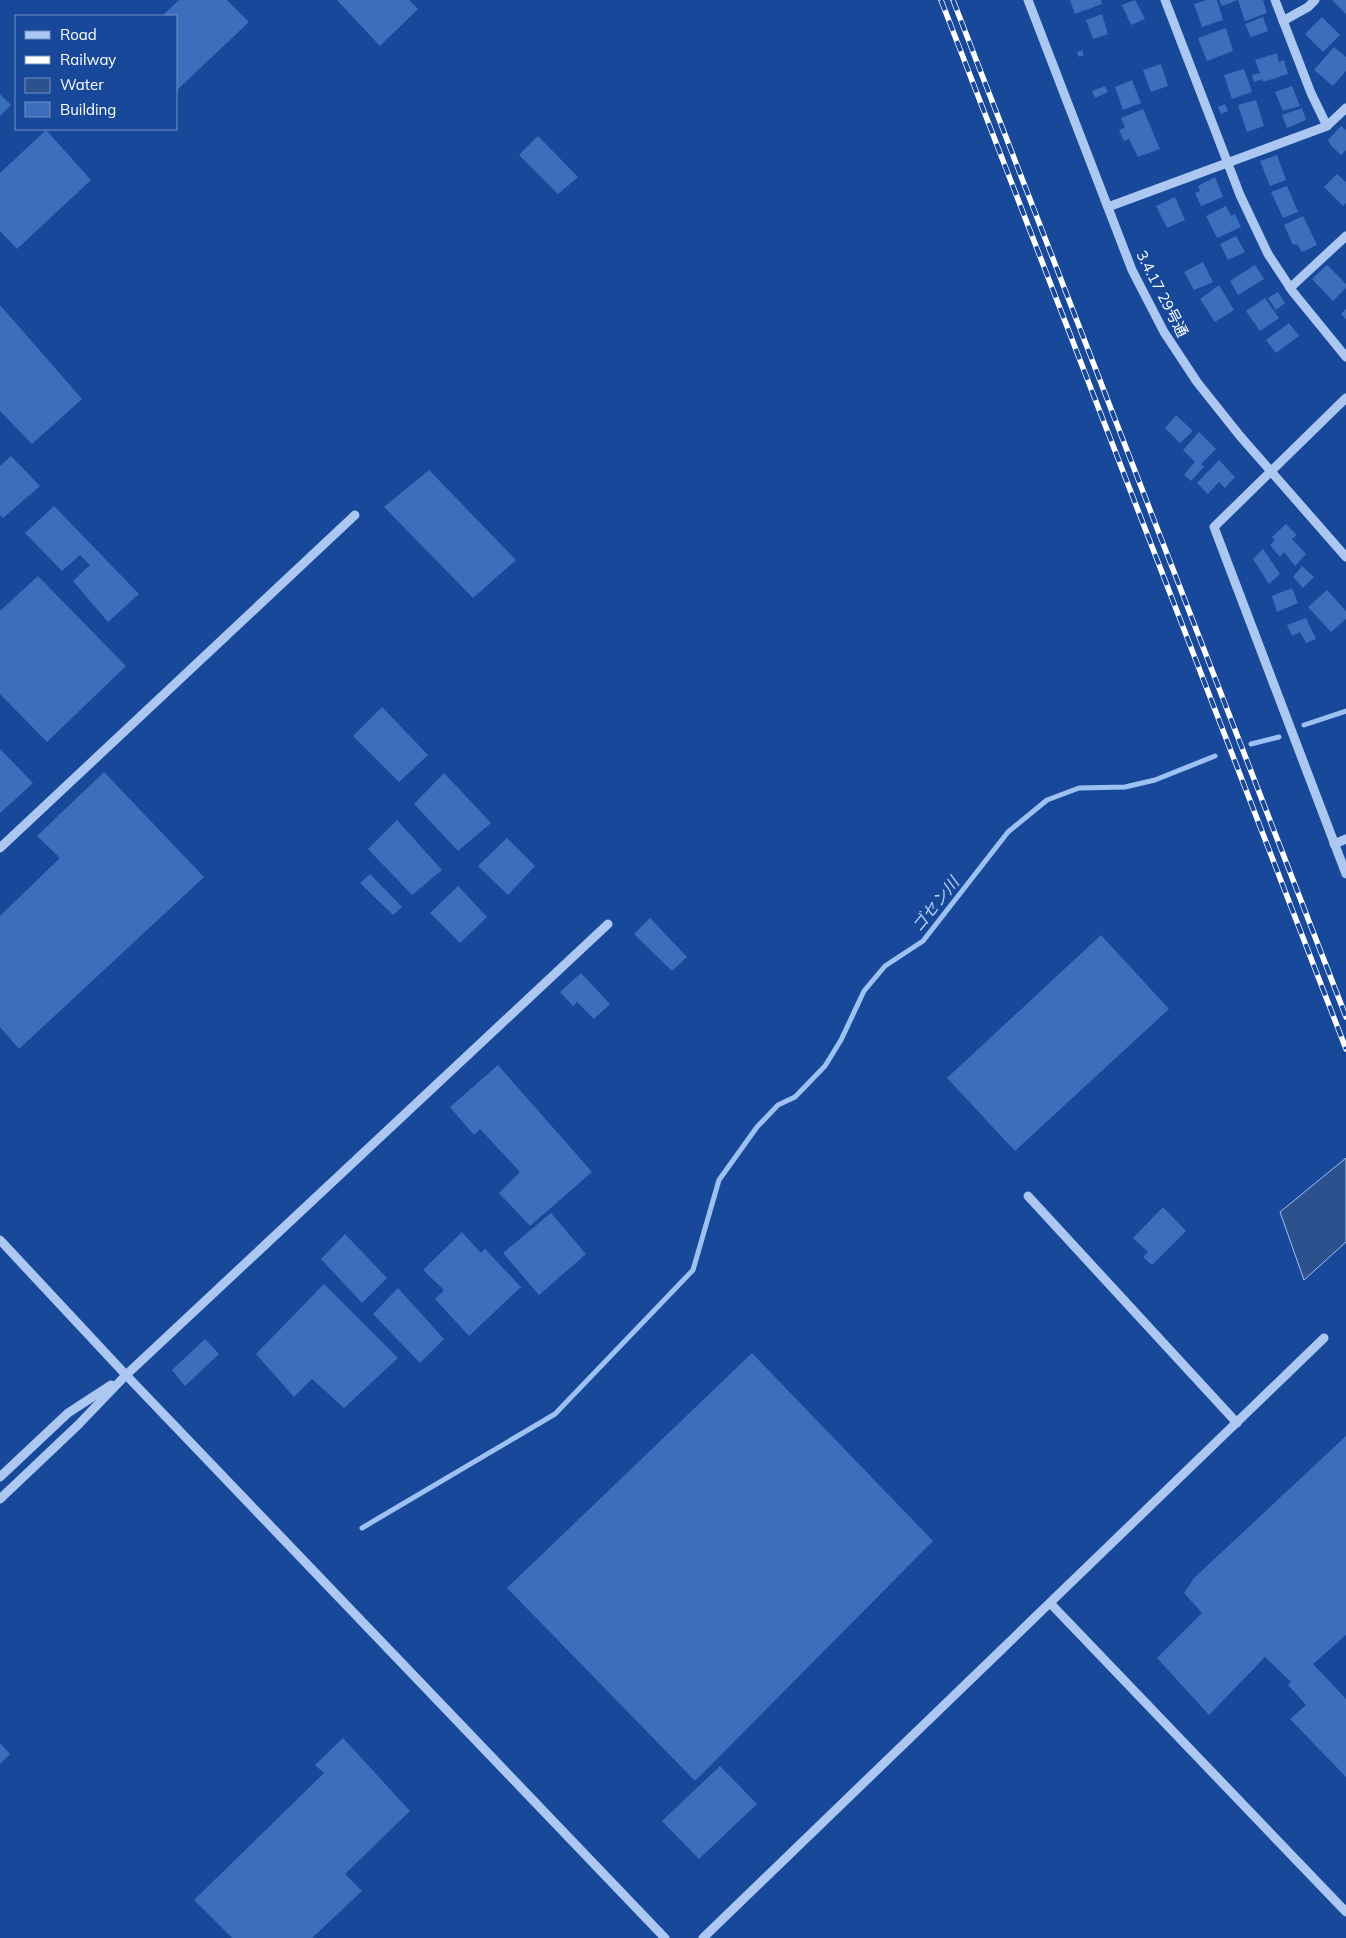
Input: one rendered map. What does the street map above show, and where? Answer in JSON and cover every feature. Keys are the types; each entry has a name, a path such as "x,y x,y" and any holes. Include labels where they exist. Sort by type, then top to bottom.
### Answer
{"street":[{"name":"3.4.17 29号通","path":"1028,0 1132,270 1175,348 1203,390 1346,557"},
{"path":"1166,0 1240,195 1268,254 1290,288 1346,357"},
{"path":"1275,0 1311,93 1327,126"},
{"path":"1283,20 1308,7 1315,0"},
{"path":"1108,207 1327,126 1346,108"},
{"path":"1290,288 1346,236"},
{"path":"1346,398 1270,470 1214,527 1346,874"},
{"path":"0,848 354,515"},
{"path":"1334,844 1346,839"},
{"path":"0,1499 78,1425 126,1375 608,924"},
{"path":"1028,1196 1236,1423"},
{"path":"0,1240 126,1375 665,1938"},
{"path":"703,1938 1324,1338"},
{"path":"0,1478 68,1413 126,1375"},
{"path":"1050,1603 1346,1912"}],"water":[{"path":"1346,1158 1346,1242 1304,1280 1280,1212"}],"building":[{"path":"179,0 227,0 249,22 178,89 178,15 163,15"},
{"path":"337,0 409,0 418,9 380,46"},
{"path":"1070,0 1101,0 1102,4 1075,14"},
{"path":"1135,0 1145,19 1131,25 1122,5"},
{"path":"1206,0 1217,0 1223,20 1202,27 1194,4"},
{"path":"1219,0 1238,0 1222,6"},
{"path":"1238,0 1263,0 1267,13 1245,21"},
{"path":"1332,0 1346,0 1346,14"},
{"path":"1102,14 1108,34 1093,39 1086,20"},
{"path":"1263,17 1268,31 1251,37 1245,24"},
{"path":"1322,17 1340,35 1323,52 1305,34"},
{"path":"1226,28 1233,51 1207,61 1198,38"},
{"path":"1334,47 1346,57 1346,71 1333,86 1314,70"},
{"path":"1082,50 1084,55 1079,57 1077,52"},
{"path":"1277,53 1279,62 1284,60 1288,74 1263,82 1263,79 1254,82 1252,75 1260,73 1255,60"},
{"path":"1161,64 1168,86 1151,92 1143,70"},
{"path":"1244,69 1252,92 1232,99 1224,75"},
{"path":"1132,80 1141,103 1123,110 1115,87"},
{"path":"1105,86 1108,92 1095,98 1092,91"},
{"path":"1292,86 1300,106 1283,111 1275,92"},
{"path":"0,94 11,105 0,116"},
{"path":"1256,100 1264,126 1247,132 1238,105"},
{"path":"1225,104 1228,111 1221,114 1218,107"},
{"path":"1302,108 1306,120 1287,128 1282,115"},
{"path":"1143,109 1160,149 1138,157 1129,139 1124,141 1119,130 1125,127 1121,118"},
{"path":"1341,126 1346,130 1346,150 1341,155 1332,147 1328,140"},
{"path":"46,130 91,180 17,249 0,231 0,173"},
{"path":"538,136 578,177 558,194 519,155"},
{"path":"1277,155 1286,180 1270,186 1260,161"},
{"path":"1337,174 1346,182 1346,203 1343,206 1324,187"},
{"path":"1215,177 1223,197 1201,206 1195,193 1200,191 1198,186"},
{"path":"1287,186 1298,212 1283,218 1271,192"},
{"path":"1175,197 1185,220 1167,228 1156,206"},
{"path":"1226,206 1231,216 1235,214 1241,227 1217,238 1206,216"},
{"path":"1303,216 1317,245 1302,252 1297,244 1293,245 1284,225"},
{"path":"1236,236 1245,252 1228,260 1220,244"},
{"path":"1203,262 1213,282 1194,290 1184,272"},
{"path":"1255,265 1264,279 1238,295 1230,281"},
{"path":"1327,265 1346,284 1346,288 1333,301 1312,279"},
{"path":"1219,285 1234,310 1215,322 1200,299"},
{"path":"1278,292 1285,303 1276,310 1268,298"},
{"path":"1265,298 1279,318 1260,331 1246,311"},
{"path":"0,305 82,399 32,444 0,411"},
{"path":"1346,309 1346,319 1341,314"},
{"path":"1289,323 1299,336 1276,353 1266,340"},
{"path":"1176,415 1193,431 1180,443 1165,428"},
{"path":"1199,432 1216,449 1201,464 1204,467 1191,481 1184,475 1195,462 1183,450"},
{"path":"11,456 40,486 3,518 0,515 0,466"},
{"path":"1219,460 1235,477 1225,488 1219,482 1208,494 1197,483"},
{"path":"429,470 516,560 473,598 384,507"},
{"path":"54,506 139,594 108,622 73,581 90,565 80,555 62,571 25,533"},
{"path":"1286,524 1297,535 1292,539 1306,554 1295,566 1284,552 1280,557 1270,545 1275,540 1272,537"},
{"path":"1263,549 1280,574 1269,584 1253,559"},
{"path":"1302,566 1314,577 1303,588 1293,577"},
{"path":"38,576 126,666 47,742 0,694 0,611"},
{"path":"1292,588 1298,603 1277,612 1272,596"},
{"path":"1327,590 1346,611 1346,619 1331,632 1308,607"},
{"path":"1306,618 1316,639 1306,643 1300,632 1292,636 1287,625"},
{"path":"382,707 428,755 399,782 353,736"},
{"path":"0,749 33,783 0,813"},
{"path":"104,772 204,877 19,1049 0,1027 0,916 60,858 37,836"},
{"path":"444,773 491,823 458,851 414,804"},
{"path":"397,820 442,870 412,895 368,849"},
{"path":"507,838 535,866 508,895 478,866"},
{"path":"370,874 402,907 393,915 360,883"},
{"path":"458,886 487,917 460,943 430,913"},
{"path":"650,918 687,957 672,971 634,934"},
{"path":"1101,935 1169,1009 1015,1151 947,1078"},
{"path":"581,973 610,1004 594,1019 577,1002 573,1006 560,992"},
{"path":"498,1065 592,1172 530,1226 499,1193 520,1172 480,1129 474,1135 450,1107"},
{"path":"1163,1207 1186,1231 1152,1265 1143,1257 1148,1252 1133,1238"},
{"path":"551,1213 586,1254 539,1295 503,1253"},
{"path":"462,1232 481,1253 485,1249 521,1287 469,1336 435,1299 444,1290 423,1270"},
{"path":"345,1234 387,1278 362,1303 321,1259"},
{"path":"324,1284 398,1358 344,1408 312,1379 294,1397 256,1354"},
{"path":"398,1288 444,1339 420,1363 373,1314"},
{"path":"205,1339 219,1354 185,1386 172,1370"},
{"path":"752,1353 933,1541 695,1781 507,1588"},
{"path":"1346,1436 1346,1635 1313,1664 1346,1699 1346,1777 1290,1719 1306,1705 1288,1685 1291,1682 1265,1657 1209,1715 1157,1658 1202,1613 1184,1593 1194,1578"},
{"path":"343,1738 410,1811 345,1874 362,1891 312,1938 232,1938 194,1900 324,1773 315,1765"},
{"path":"0,1743 10,1754 0,1764"},
{"path":"720,1766 757,1804 699,1859 662,1821"}],"waterway":[{"name":"ゴセン川","path":"1304,725 1346,711"},
{"name":"ゴセン川","path":"1251,744 1279,737"},
{"name":"ゴセン川","path":"362,1528 555,1414 693,1270 719,1180 757,1127 778,1105 795,1097 825,1066 841,1040 864,991 885,966 923,941 1008,832 1047,800 1079,788 1125,787 1155,780 1215,756"}],"railway":[{"path":"941,0 1346,1049"},
{"path":"953,0 1346,1017"}]}
